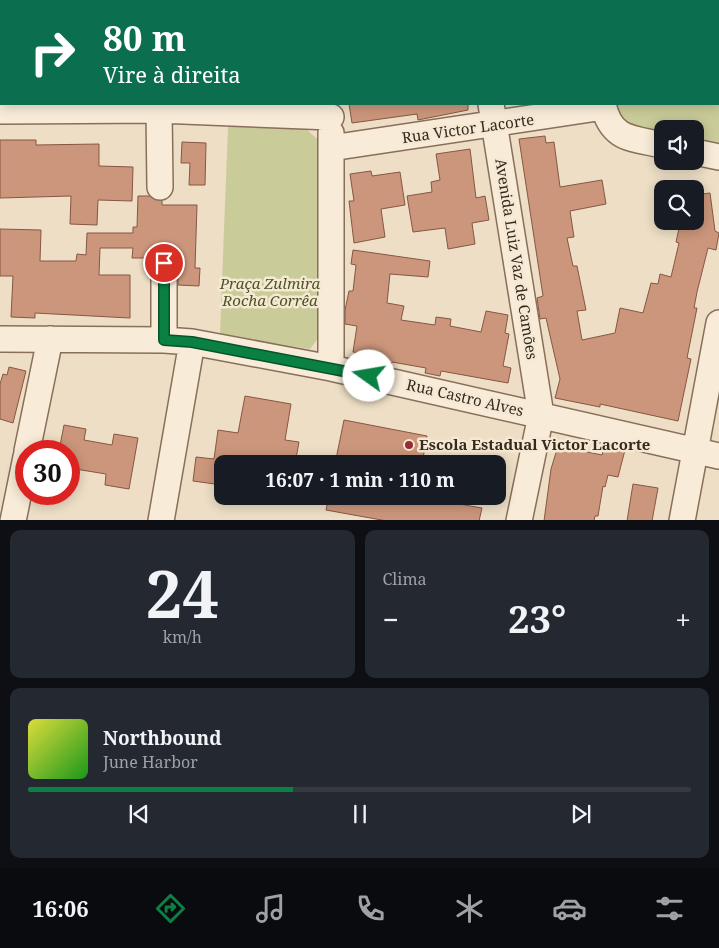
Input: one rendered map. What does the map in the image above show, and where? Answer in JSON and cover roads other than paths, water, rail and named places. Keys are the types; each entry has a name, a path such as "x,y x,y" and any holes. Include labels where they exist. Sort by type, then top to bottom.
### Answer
{"street":[{"path":"159,110 160,187"},
{"path":"0,111 331,111 331,368"},
{"name":"Rua Victor Lacorte","path":"331,148 493,115 606,112 623,136 654,143"},
{"name":"Avenida Luiz Vaz de Camões","path":"493,115 541,415"},
{"path":"704,154 719,157"},
{"path":"164,263 164,340"},
{"path":"682,520 719,323"},
{"name":"Rua Castro Alves","path":"0,338 192,342 331,368 719,456"},
{"path":"29,440 50,339"},
{"path":"161,520 192,342"},
{"path":"519,520 541,415"},
{"path":"13,520 16,505"}],"place":[{"name":"Escola Estadual Victor Lacorte","path":"409,445"}],"park label":[{"name":"Praça Zulmira Rocha Corrêa","path":"270,292"}]}
